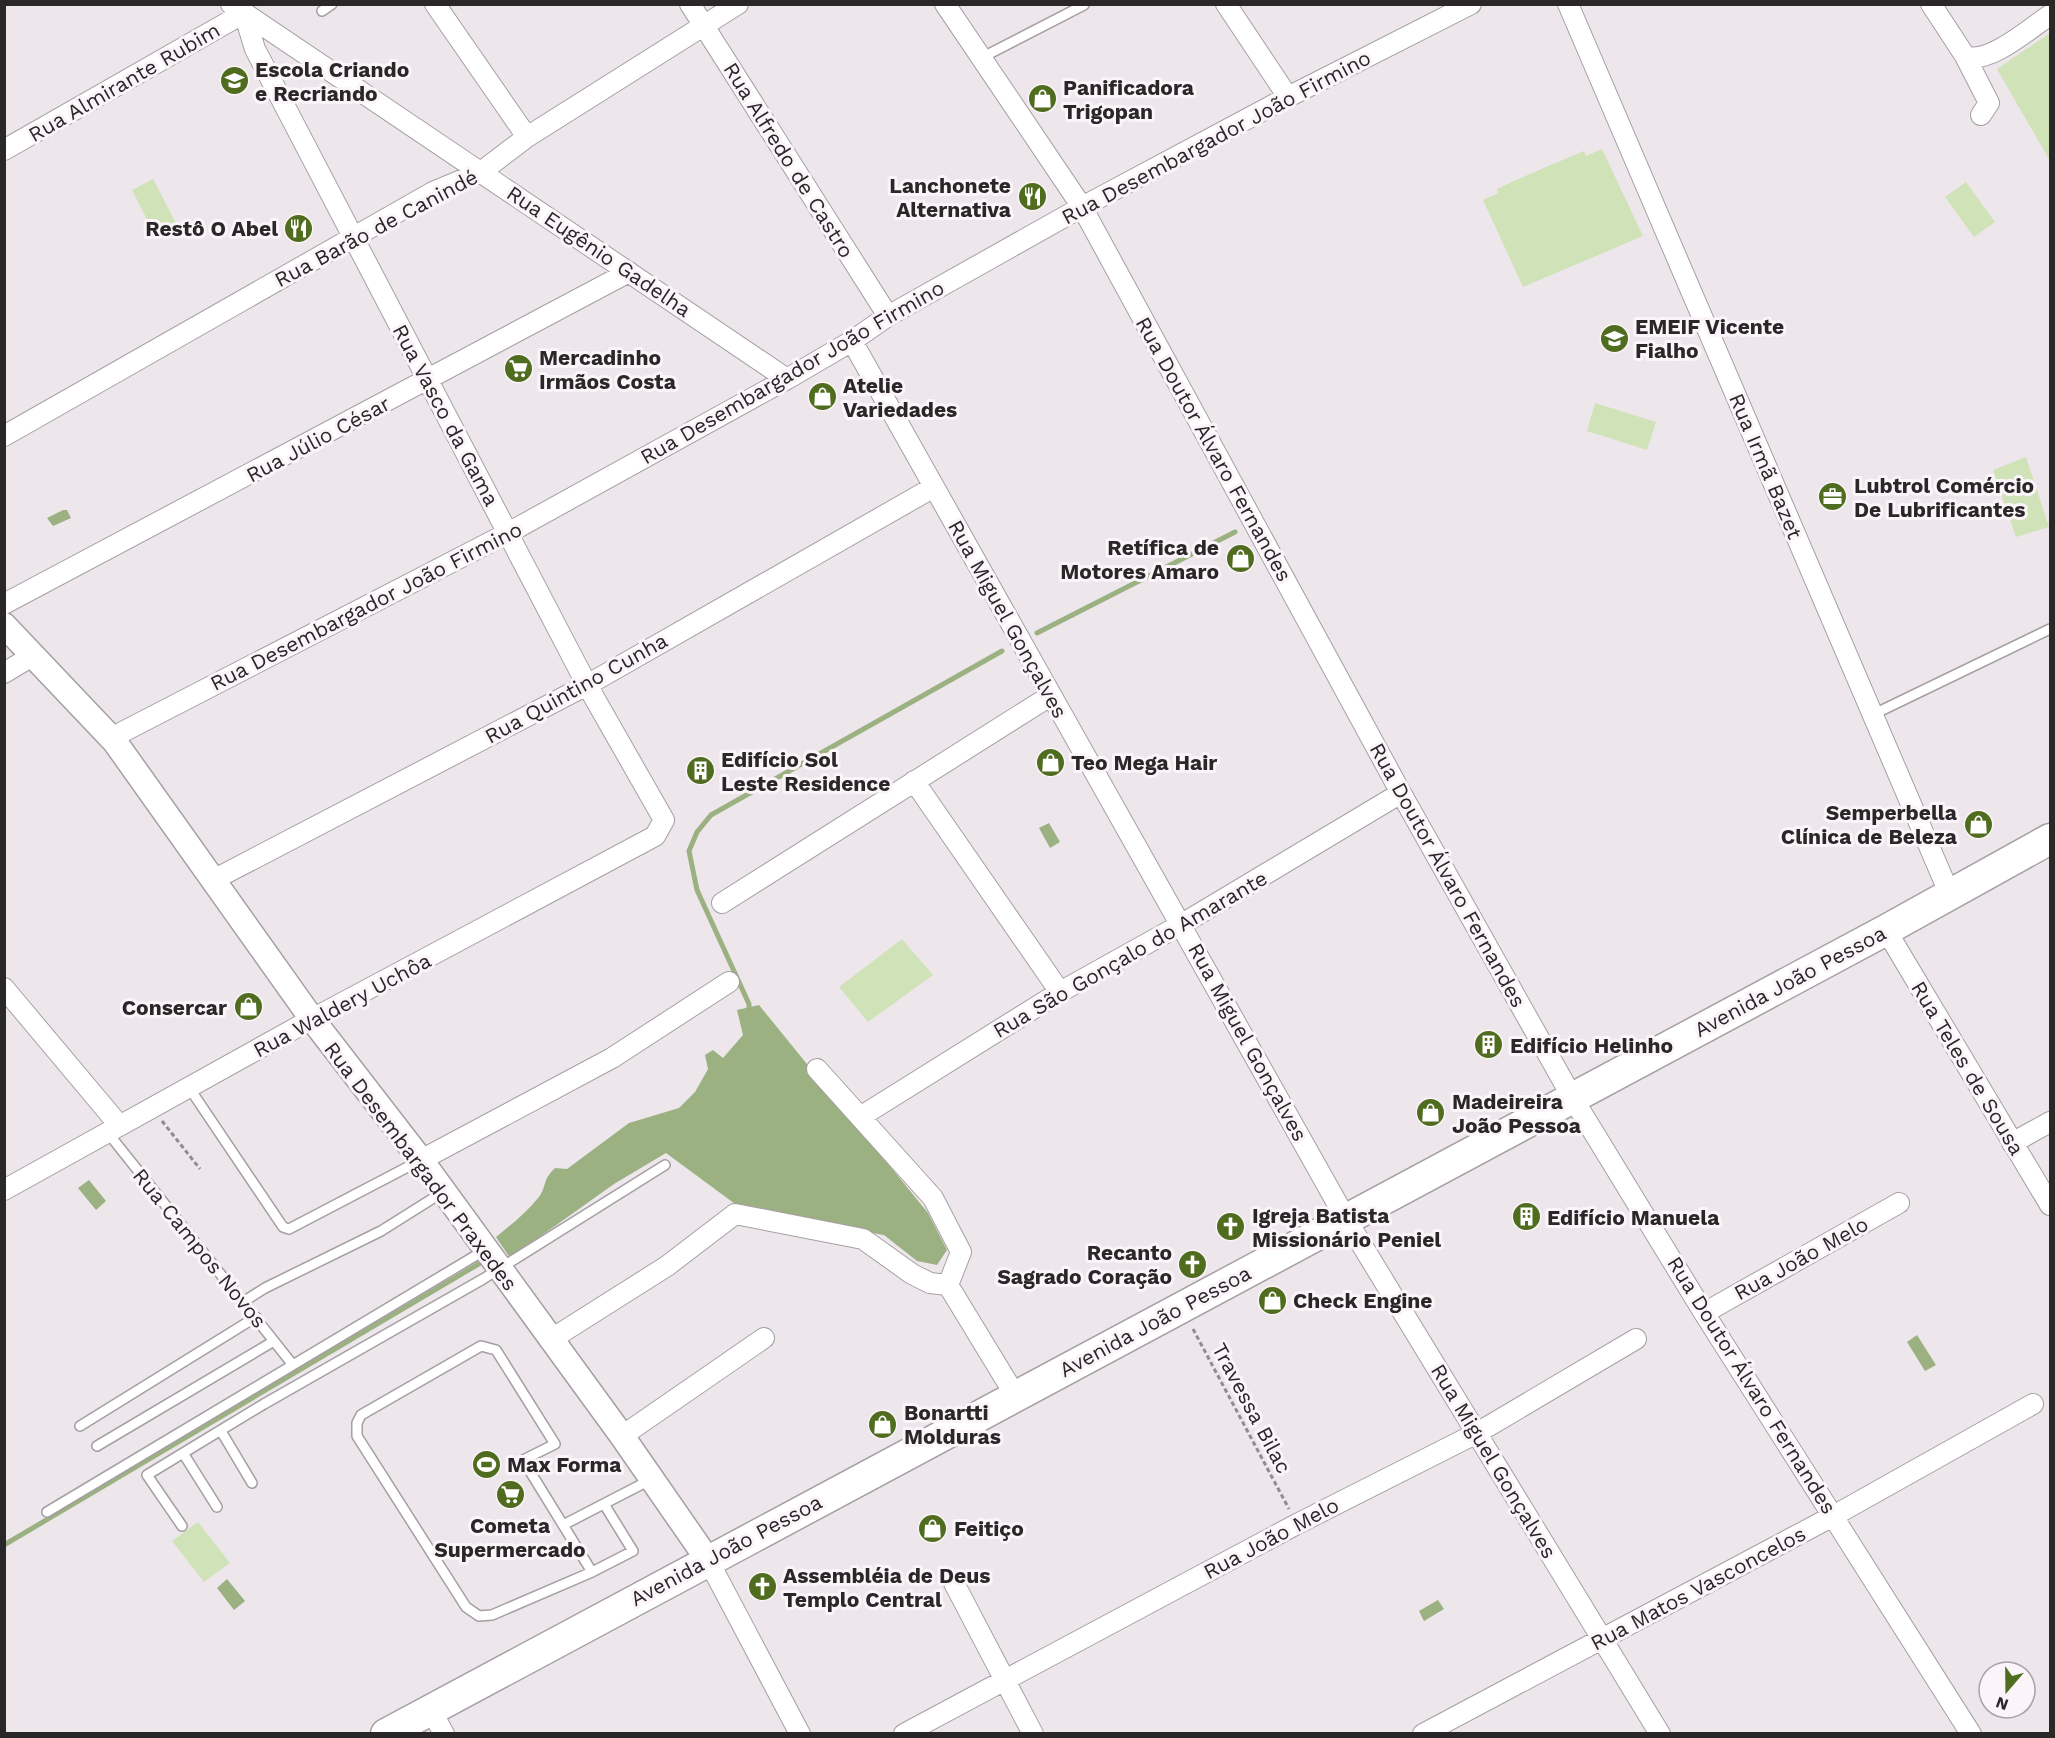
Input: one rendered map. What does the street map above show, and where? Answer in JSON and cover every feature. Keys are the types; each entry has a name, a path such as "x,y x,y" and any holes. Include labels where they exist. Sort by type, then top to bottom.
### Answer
{"main road":[{"name":"Avenida João Pessoa","path":"386,1734 438,1722 708,1560 1886,930 2050,839"}],"street":[{"path":"435,4 527,137"},
{"name":"Rua Alfredo de Castro","path":"690,4 888,316"},
{"name":"Rua Barão de Canindé","path":"4,436 433,192 481,172 527,137 738,4"},
{"name":"Rua Doutor Álvaro Fernandes","path":"945,4 1082,207 1401,792 1572,1097 1704,1313 1835,1515 1971,1734"},
{"path":"1226,4 1288,97"},
{"name":"Rua Desembargador João Firmino","path":"111,738 508,533 787,379 852,341 888,316 1082,207 1288,97 1471,4"},
{"name":"Rua Irmã Bazet","path":"1568,4 1950,895"},
{"path":"1931,4 1965,56 1989,103 1981,115"},
{"name":"Rua Almirante Rubim","path":"4,150 237,9"},
{"name":"Rua Eugênio Gadelha","path":"237,9 787,379"},
{"name":"Rua Vasco da Gama","path":"237,9 255,49 587,685 659,811"},
{"path":"1965,56 1980,58 1995,52 2050,15"},
{"name":"Rua Júlio César","path":"4,604 428,381 629,272"},
{"name":"Rua Miguel Gonçalves","path":"852,341 1346,1219 1660,1734"},
{"name":"Rua Quintino Cunha","path":"213,880 587,685 934,487"},
{"name":"Rua Desembargador Praxedes","path":"4,625 111,738 312,1019 421,1160 622,1436 708,1560 800,1734"},
{"path":"4,673 34,655"},
{"path":"722,903 1050,696"},
{"path":"914,781 1060,992"},
{"name":"Rua São Gonçalo do Amarante","path":"860,1117 1060,992 1182,924 1401,792"},
{"name":"Rua Waldery Uchôa","path":"4,1190 113,1128 190,1089 312,1019 655,836 664,820 659,811"},
{"name":"Rua Teles de Sousa","path":"1886,930 2050,1205"},
{"path":"421,1160 612,1058 729,982"},
{"name":"Rua Campos Novos","path":"4,988 113,1128"},
{"path":"817,1069 933,1198 961,1252 948,1285"},
{"path":"2012,1143 2050,1122"},
{"name":"Rua João Melo","path":"1704,1313 1899,1203"},
{"path":"550,1340 667,1266 709,1232 735,1215 863,1239 912,1275 930,1283 948,1285"},
{"path":"948,1285 1015,1395"},
{"path":"622,1436 764,1338"},
{"name":"Rua João Melo","path":"904,1734 1297,1524 1478,1433 1636,1339"},
{"name":"Rua Matos Vasconcelos","path":"1423,1734 1835,1515 2033,1404"},
{"path":"954,1583 1033,1734"}],"lane":[{"path":"322,11 332,4"},
{"path":"981,58 1084,5"},
{"path":"1872,715 2050,629"},
{"path":"190,1089 283,1227 289,1229 421,1160"},
{"name":"Rua Campos Novos","path":"113,1128 293,1365"},
{"path":"182,1526 147,1475 665,1165"},
{"path":"243,1302 265,1288 381,1231 443,1192"},
{"path":"47,1512 293,1365 497,1267"},
{"path":"80,1426 256,1317"},
{"path":"97,1446 274,1341"},
{"path":"592,1572 523,1460 555,1443 496,1350 481,1346 361,1414 357,1423 357,1436 466,1607 479,1616 492,1615 592,1572 633,1551 604,1504"},
{"path":"221,1431 252,1483"},
{"path":"183,1453 217,1507"},
{"path":"563,1525 652,1479"}],"path":[{"path":"152,1108 200,1168"},
{"name":"Travessa Bilac","path":"1181,1307 1297,1524"}],"shaded area":[{"path":"2050,33 2050,161 1997,69"},
{"path":"1602,149 1643,236 1523,287 1483,200 1498,193 1497,189 1539,170 1584,151 1586,156"},
{"path":"153,179 177,225 156,237 132,190"},
{"path":"1966,182 1995,222 1974,237 1945,197"},
{"path":"1595,403 1656,422 1647,450 1587,431"},
{"path":"2026,457 2049,527 2016,537 1993,470"},
{"path":"67,510 71,518 53,526 47,518"},
{"path":"1049,823 1060,842 1050,848 1039,828"},
{"path":"902,939 933,975 868,1022 839,987"},
{"path":"759,1005 928,1213 947,1250 937,1265 917,1261 884,1235 746,1212 666,1153 614,1184 510,1258 496,1237 534,1203 548,1176 555,1168 567,1169 629,1123 679,1108 695,1092 708,1069 705,1055 713,1050 723,1058 743,1035 737,1010"},
{"path":"89,1180 106,1201 96,1210 78,1188"},
{"path":"1917,1335 1936,1365 1925,1371 1907,1342"},
{"path":"198,1522 230,1563 204,1582 172,1541"},
{"path":"227,1579 245,1601 234,1610 217,1588"},
{"path":"1438,1600 1444,1609 1424,1621 1419,1611"}],"waterway":[{"path":"1037,633 1235,532"},
{"path":"749,1013 749,1004 697,890 689,851 697,832 711,815 1002,651"},
{"path":"4,1545 487,1259"}],"place":[{"name":"Escola Criando e Recriando","path":"234,81"},
{"name":"Panificadora Trigopan","path":"1042,99"},
{"name":"Lanchonete Alternativa","path":"1032,197"},
{"name":"Restô O Abel","path":"299,228"},
{"name":"EMEIF Vicente Fialho","path":"1614,338"},
{"name":"Mercadinho Irmãos Costa","path":"518,369"},
{"name":"Atelie Variedades","path":"822,397"},
{"name":"Lubtrol Comércio De Lubrificantes","path":"1833,497"},
{"name":"Retífica de Motores Amaro","path":"1240,559"},
{"name":"Teo Mega Hair","path":"1050,762"},
{"name":"Edifício Sol Leste Residence","path":"700,771"},
{"name":"Semperbella Clínica de Beleza","path":"1978,824"},
{"name":"Consercar","path":"248,1007"},
{"name":"Edifício Helinho","path":"1489,1045"},
{"name":"Madeireira João Pessoa","path":"1431,1113"},
{"name":"Edifício Manuela","path":"1526,1217"},
{"name":"Igreja Batista Missionário Peniel","path":"1231,1227"},
{"name":"Recanto Sagrado Coração","path":"1193,1264"},
{"name":"Check Engine","path":"1272,1300"},
{"name":"Bonartti Molduras","path":"883,1424"},
{"name":"Max Forma","path":"486,1464"},
{"name":"Cometa Supermercado","path":"510,1494"},
{"name":"Feitiço","path":"933,1528"},
{"name":"Assembléia de Deus Templo Central","path":"762,1587"}]}
